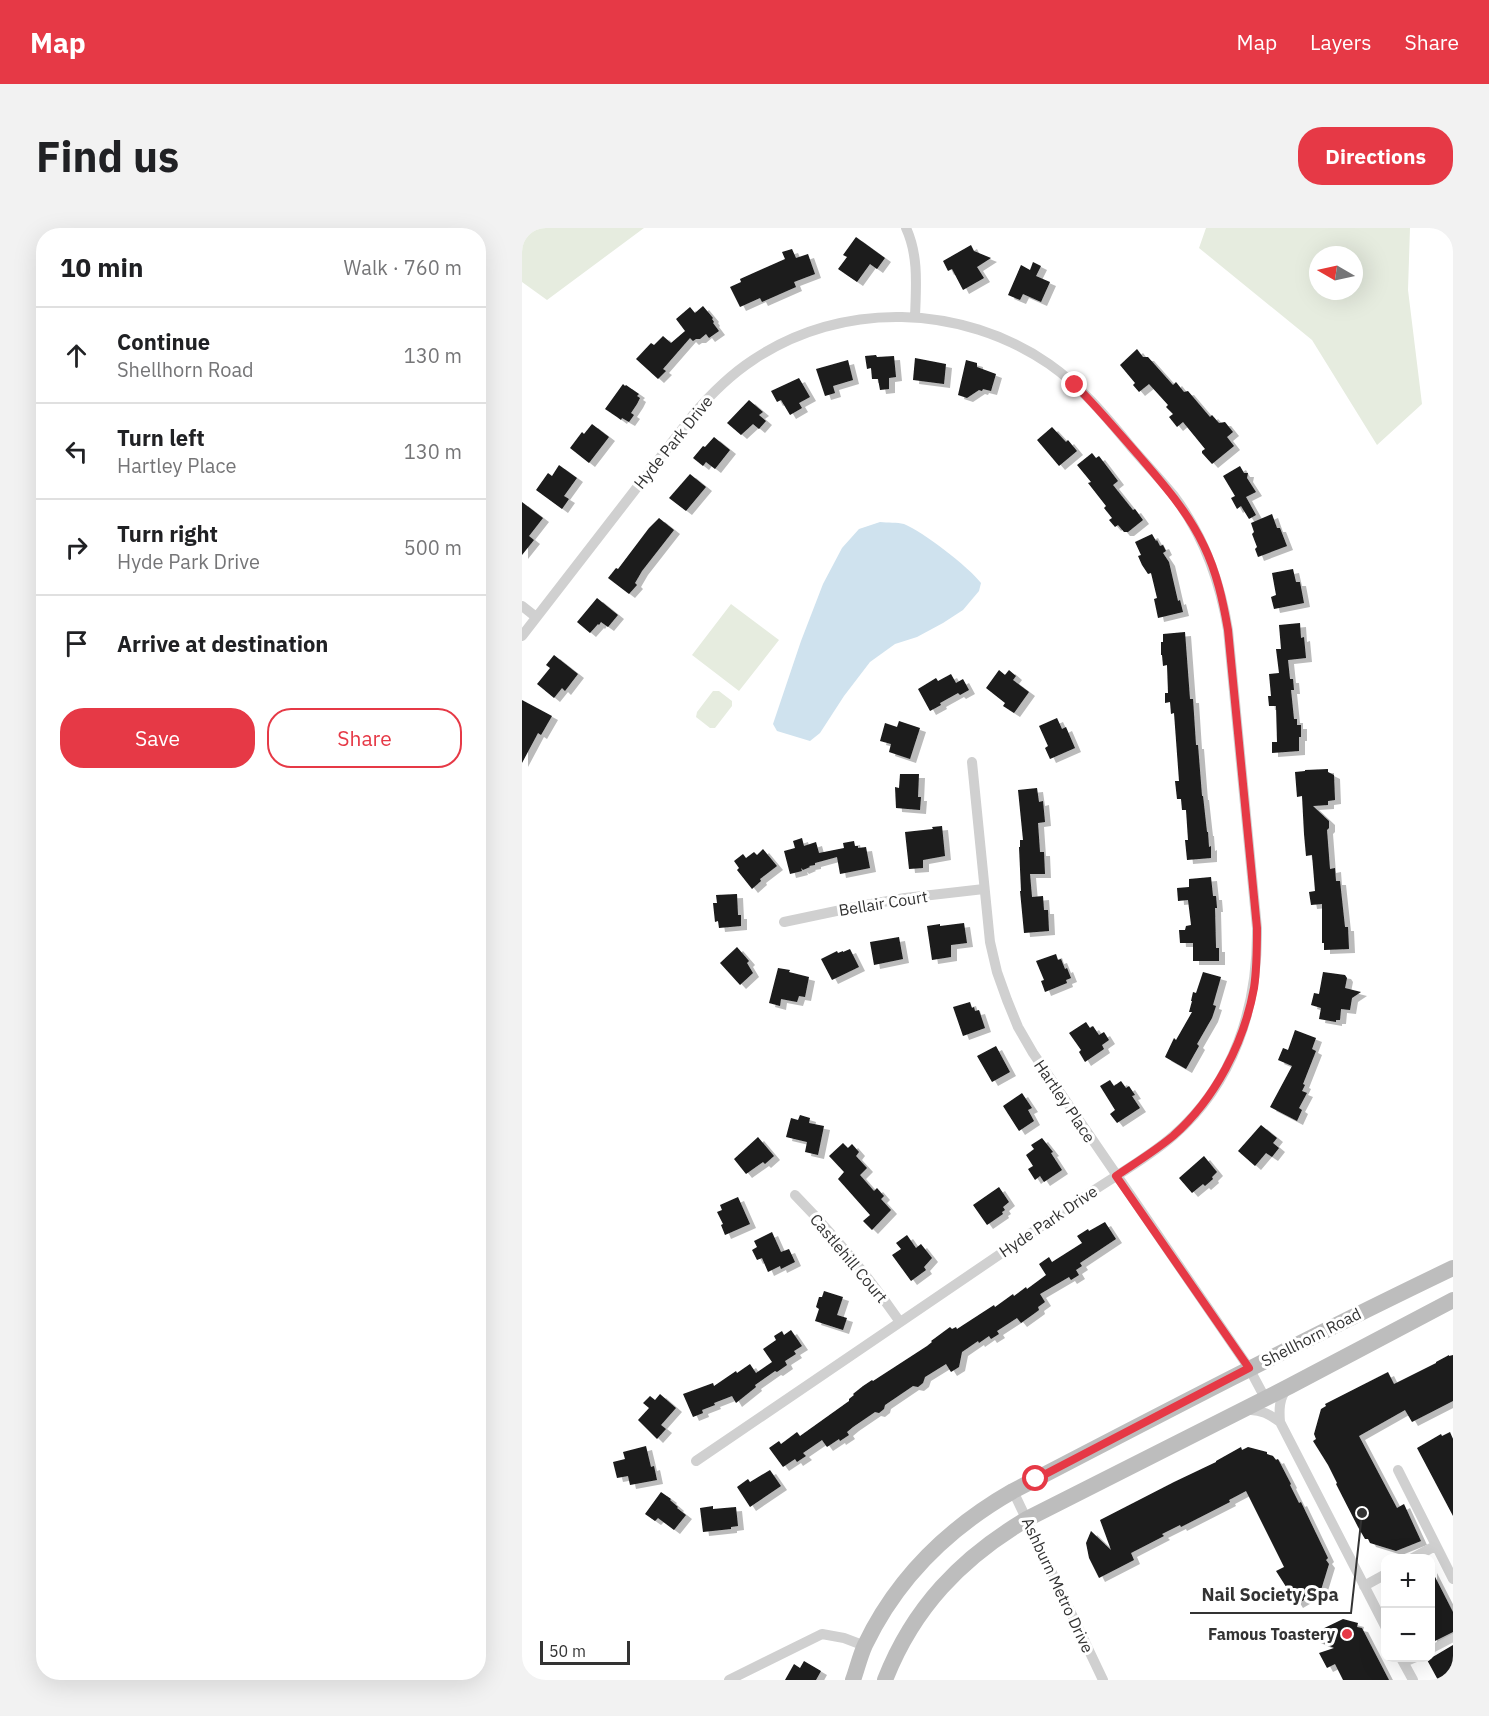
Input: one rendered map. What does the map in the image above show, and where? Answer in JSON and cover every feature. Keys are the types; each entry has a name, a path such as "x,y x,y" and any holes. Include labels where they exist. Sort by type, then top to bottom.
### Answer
{"main road":[{"name":"Shellhorn Road","path":"853,1680 865,1646 897,1591 921,1562 962,1524 987,1506 1249,1368 1453,1268"},
{"name":"Shellhorn Road","path":"885,1680 905,1636 926,1607 970,1558 993,1540 1027,1519 1290,1386 1453,1300"}],"street":[{"path":"906,228 914,253 915,317"},
{"name":"Hyde Park Drive","path":"522,636 714,391 735,373 774,348 820,328 870,318 915,317 957,324 1000,338 1050,365 1075,385 1096,406 1185,512 1204,546 1223,601 1228,630 1257,928 1257,956 1254,988 1248,1014 1227,1066 1213,1089 1196,1111 1156,1149 696,1461"},
{"path":"522,606 536,617"},
{"name":"Hartley Place","path":"972,762 990,942 1006,1000 1018,1027 1032,1053 1249,1368 1265,1398"},
{"name":"Bellair Court","path":"783,922 905,898 984,889"},
{"name":"Castlehill Court","path":"795,1195 854,1259 900,1322"},
{"path":"1280,1422 1281,1400 1290,1386"},
{"path":"1241,1411 1260,1411 1280,1422 1381,1618"},
{"path":"1398,1470 1453,1579"},
{"name":"Ashburn Metro Drive","path":"1013,1491 1103,1680"},
{"path":"1420,1554 1435,1546"},
{"path":"1364,1586 1381,1577"},
{"path":"729,1680 822,1634 844,1638 865,1646"},
{"path":"1435,1648 1453,1638"},
{"path":"1404,1662 1413,1680"}],"shaded area":[{"path":"522,228 644,228 547,300 522,282"},
{"path":"1206,228 1410,228 1408,290 1422,404 1377,445 1312,340 1199,248"},
{"path":"731,604 779,640 739,691 692,655"},
{"path":"713,691 719,691 732,701 732,706 715,728 710,728 696,717 697,712"}],"water":[{"path":"880,522 904,524 933,542 975,576 981,583 979,591 963,610 917,637 895,644 870,662 820,733 810,741 777,731 773,724 823,584 842,548 859,529"}],"building":[{"path":"856,237 885,258 877,269 870,264 857,282 838,269 847,257 843,255"},
{"path":"971,245 974,251 991,258 977,267 984,278 963,290 952,269 948,271 943,261"},
{"path":"792,249 796,258 808,254 815,274 794,282 796,287 762,302 760,298 740,307 730,287 741,282 740,279 785,259 782,252"},
{"path":"1033,262 1041,266 1036,276 1050,282 1041,302 1023,294 1020,300 1008,295 1021,265 1030,270"},
{"path":"703,306 713,318 713,323 719,331 709,338 706,334 693,341 690,338 663,369 666,371 658,379 636,359 651,343 654,345 663,336 671,343 685,331 676,319 690,307 695,313"},
{"path":"1137,349 1143,357 1148,357 1173,385 1176,382 1184,392 1188,391 1210,417 1212,415 1219,423 1225,422 1233,432 1227,437 1234,446 1212,464 1202,453 1205,449 1183,422 1177,427 1169,417 1173,414 1166,407 1168,405 1149,384 1139,392 1133,385 1135,383 1120,365"},
{"path":"876,355 877,357 894,356 896,377 889,378 889,389 880,390 878,379 872,379 871,368 867,369 865,356"},
{"path":"915,358 946,364 944,384 913,380"},
{"path":"848,360 853,380 833,386 835,393 825,396 816,369"},
{"path":"966,360 977,363 977,367 996,374 991,391 979,390 967,398 958,395"},
{"path":"799,378 810,397 799,403 802,408 790,415 781,400 777,402 771,391"},
{"path":"623,384 639,394 637,396 640,398 631,413 634,415 629,422 622,418 621,420 605,409"},
{"path":"749,400 763,412 759,415 766,421 759,429 753,424 741,435 727,423"},
{"path":"592,424 609,437 589,463 570,448 582,432 584,434"},
{"path":"1052,427 1077,451 1059,466 1037,440"},
{"path":"714,437 730,450 715,469 706,462 703,466 693,458"},
{"path":"1092,453 1096,458 1099,456 1118,481 1113,485 1143,520 1128,532 1124,532 1118,525 1115,527 1109,520 1112,518 1104,508 1106,506 1077,465"},
{"path":"559,465 577,478 564,496 569,499 562,509 536,490 548,473 552,476"},
{"path":"1240,466 1244,473 1248,473 1247,478 1256,492 1246,497 1256,515 1249,519 1241,506 1237,509 1231,498 1235,496 1223,476"},
{"path":"690,474 706,487 686,511 669,498"},
{"path":"522,502 543,518 529,536 534,540 522,555"},
{"path":"1272,514 1287,546 1258,557 1251,523"},
{"path":"659,518 674,530 642,571 635,583 637,585 629,594 608,578"},
{"path":"1152,534 1166,551 1163,553 1169,562 1178,601 1180,600 1183,612 1158,618 1154,599 1157,598 1151,573 1148,574 1142,565 1138,556 1141,555 1135,542"},
{"path":"1293,569 1296,582 1300,582 1304,603 1274,609 1271,597 1276,595 1272,573"},
{"path":"597,598 618,615 608,627 601,622 590,633 577,622"},
{"path":"1300,623 1306,658 1288,660 1290,679 1293,679 1294,690 1291,690 1294,719 1297,719 1297,725 1301,725 1299,751 1272,753 1272,742 1277,742 1276,706 1269,706 1268,696 1271,696 1269,674 1279,673 1276,649 1281,649 1279,625"},
{"path":"1185,632 1190,699 1193,699 1202,796 1209,847 1211,846 1211,858 1187,860 1186,810 1182,810 1181,799 1177,799 1175,781 1179,781 1174,713 1171,714 1170,702 1165,703 1165,693 1168,693 1167,665 1163,666 1161,655 1163,634"},
{"path":"554,655 578,674 565,691 562,688 554,698 537,684 550,668 546,665"},
{"path":"999,670 1005,675 1009,670 1016,676 1013,680 1029,692 1014,713 1003,706 1005,703 986,688"},
{"path":"951,674 956,683 963,679 969,690 960,695 958,693 930,711 918,689 936,678 938,681"},
{"path":"522,700 552,716 541,735 538,733 522,763"},
{"path":"1057,718 1062,729 1066,727 1075,748 1050,759 1045,748 1048,746 1039,726"},
{"path":"899,721 920,728 910,759 889,752 891,744 880,741 885,723 897,727"},
{"path":"1328,769 1328,772 1334,775 1335,800 1328,801 1328,805 1313,806 1329,821 1327,830 1330,869 1335,868 1336,881 1340,881 1345,927 1348,927 1349,949 1324,950 1322,904 1311,905 1309,892 1315,891 1312,855 1306,856 1302,796 1297,797 1295,772"},
{"path":"900,774 919,774 920,810 896,808 895,787 899,788"},
{"path":"1037,788 1039,802 1043,801 1045,822 1038,823 1040,852 1044,852 1045,874 1030,874 1032,897 1043,896 1044,910 1048,910 1049,931 1024,933 1019,847 1020,840 1023,840 1018,790"},
{"path":"942,826 945,856 923,860 923,868 909,869 905,832"},
{"path":"802,838 804,846 816,842 819,853 844,848 843,843 854,841 858,848 866,847 870,868 840,874 837,857 815,863 803,870 801,868 802,871 790,874 784,851 795,848 793,841"},
{"path":"763,849 777,866 760,879 761,881 752,889 737,870 739,868 734,861 743,854 746,858 754,852 757,855"},
{"path":"1211,877 1213,896 1216,896 1216,948 1219,948 1219,961 1193,961 1193,943 1180,943 1179,930 1185,930 1186,926 1191,925 1188,900 1178,901 1177,888 1189,887 1189,879"},
{"path":"737,894 741,926 719,928 718,921 715,922 713,903 717,903 716,895"},
{"path":"964,923 967,943 951,945 951,957 932,960 927,926"},
{"path":"899,937 903,959 874,965 870,942"},
{"path":"737,947 749,961 747,963 753,973 740,985 720,963"},
{"path":"850,949 859,967 832,980 821,959 837,951 838,953"},
{"path":"1056,954 1065,969 1067,968 1071,978 1066,980 1067,983 1045,992 1041,981 1044,980 1036,961"},
{"path":"778,968 809,977 805,997 799,996 797,1002 781,999 780,1006 769,1003"},
{"path":"1203,972 1221,977 1213,1005 1216,1006 1197,1044 1199,1046 1186,1069 1165,1057 1174,1038 1176,1040 1192,1012 1189,1012 1193,992 1196,993"},
{"path":"1323,972 1345,975 1347,978 1345,988 1361,992 1352,998 1350,1010 1341,1009 1340,1020 1336,1022 1319,1019 1321,1008 1311,1005 1314,993 1319,994"},
{"path":"970,1002 975,1011 979,1010 985,1028 963,1036 953,1007"},
{"path":"1086,1022 1090,1028 1093,1026 1099,1035 1104,1032 1109,1040 1102,1045 1104,1049 1085,1062 1079,1052 1081,1050 1069,1033"},
{"path":"1295,1030 1316,1038 1312,1049 1316,1051 1303,1084 1305,1085 1302,1091 1307,1093 1299,1108 1302,1110 1297,1121 1270,1107 1292,1066 1278,1060 1283,1048 1288,1050"},
{"path":"996,1046 1010,1072 992,1082 977,1056"},
{"path":"1110,1080 1114,1086 1121,1081 1126,1088 1129,1086 1140,1108 1117,1123 1110,1114 1115,1110 1100,1086"},
{"path":"1022,1093 1032,1108 1028,1110 1034,1121 1019,1131 1003,1106"},
{"path":"800,1115 810,1118 809,1123 824,1126 818,1155 805,1152 807,1142 786,1137 791,1118 798,1120"},
{"path":"1261,1125 1277,1138 1273,1143 1279,1148 1272,1157 1266,1153 1255,1166 1238,1151"},
{"path":"758,1137 774,1156 765,1164 763,1162 746,1174 734,1159"},
{"path":"1042,1138 1053,1152 1051,1153 1062,1170 1044,1182 1040,1176 1035,1180 1028,1169 1033,1166 1026,1155 1034,1149 1031,1145"},
{"path":"843,1143 848,1148 852,1144 859,1152 856,1156 867,1168 860,1175 874,1191 877,1188 884,1196 881,1199 891,1210 872,1230 863,1221 870,1215 838,1179 844,1172 829,1156"},
{"path":"1204,1156 1217,1172 1205,1186 1203,1184 1192,1193 1179,1178"},
{"path":"999,1187 1009,1202 1003,1207 1005,1210 1003,1214 987,1225 973,1205"},
{"path":"738,1197 750,1224 725,1235 717,1212 722,1210 720,1205"},
{"path":"1105,1222 1116,1239 1080,1263 1082,1266 1076,1270 1079,1275 1071,1280 1069,1277 1040,1294 1045,1302 1038,1307 1039,1310 1035,1313 1021,1323 1017,1318 997,1331 999,1334 991,1339 989,1336 962,1352 959,1367 951,1372 946,1364 925,1377 923,1383 918,1387 913,1386 885,1405 879,1413 875,1412 853,1427 847,1432 849,1435 840,1441 839,1439 827,1447 822,1440 803,1453 806,1456 797,1462 795,1459 783,1467 769,1448 779,1441 781,1444 797,1432 800,1436 849,1401 853,1394 863,1386 927,1346 950,1327 957,1329 1013,1294 1014,1296 1026,1287 1027,1289 1046,1275 1039,1264 1049,1257 1052,1262 1082,1243 1077,1236"},
{"path":"772,1232 781,1252 789,1249 795,1262 768,1272 762,1258 757,1260 752,1250 757,1247 754,1241"},
{"path":"907,1235 916,1248 921,1244 932,1258 924,1267 926,1270 911,1281 892,1255 901,1249 896,1243"},
{"path":"824,1291 843,1297 837,1315 847,1318 843,1330 815,1321 819,1309 816,1307 819,1297 822,1297"},
{"path":"791,1330 802,1346 794,1351 796,1354 785,1361 787,1365 755,1385 756,1387 736,1403 732,1396 714,1403 715,1405 702,1410 703,1413 693,1417 683,1394 713,1383 714,1386 750,1364 756,1373 772,1362 763,1349 776,1340 774,1336 782,1331 784,1335"},
{"path":"1453,1355 1453,1401 1412,1422 1405,1410 1359,1436 1397,1508 1404,1504 1421,1541 1396,1551 1370,1543 1358,1527 1328,1465 1313,1441 1316,1439 1314,1434 1321,1409 1326,1406 1325,1404 1388,1372 1394,1384"},
{"path":"660,1394 676,1408 661,1425 666,1429 657,1439 638,1420 649,1408 643,1403 650,1396 655,1400"},
{"path":"1450,1432 1453,1439 1453,1516 1417,1448 1441,1434 1442,1436"},
{"path":"646,1446 657,1480 630,1485 628,1476 617,1478 613,1462 625,1459 623,1452"},
{"path":"1241,1447 1242,1450 1248,1447 1267,1452 1276,1460 1278,1459 1328,1558 1326,1560 1329,1564 1321,1590 1297,1604 1276,1571 1284,1567 1246,1491 1229,1500 1230,1502 1162,1534 1164,1536 1131,1553 1134,1560 1099,1578 1089,1558 1086,1543 1091,1531 1111,1550 1100,1520 1216,1462"},
{"path":"770,1470 781,1486 750,1507 737,1487 748,1479 750,1482"},
{"path":"661,1492 686,1515 674,1530 658,1518 655,1521 645,1514"},
{"path":"713,1506 713,1509 736,1507 738,1526 703,1532 700,1508"},
{"path":"1435,1577 1453,1612 1453,1632 1435,1641"},
{"path":"1343,1619 1358,1623 1357,1627 1362,1628 1389,1680 1343,1680 1335,1664 1327,1668 1319,1653 1334,1648 1315,1639 1312,1634"},
{"path":"1453,1645 1453,1680 1438,1680 1428,1662 1435,1662 1435,1656"},
{"path":"804,1661 821,1671 816,1680 785,1680 794,1664 800,1668"}],"place":[{"name":"Nail Society Spa","path":"1362,1513"},
{"name":"Famous Toastery","path":"1347,1634"}],"route":[{"path":"1036,1479 1249,1368 1116,1176 1174,1134 1213,1089 1239,1040 1254,988 1257,928 1228,630 1223,601 1215,573 1190,520 1174,497 1096,406 1075,385"}]}
